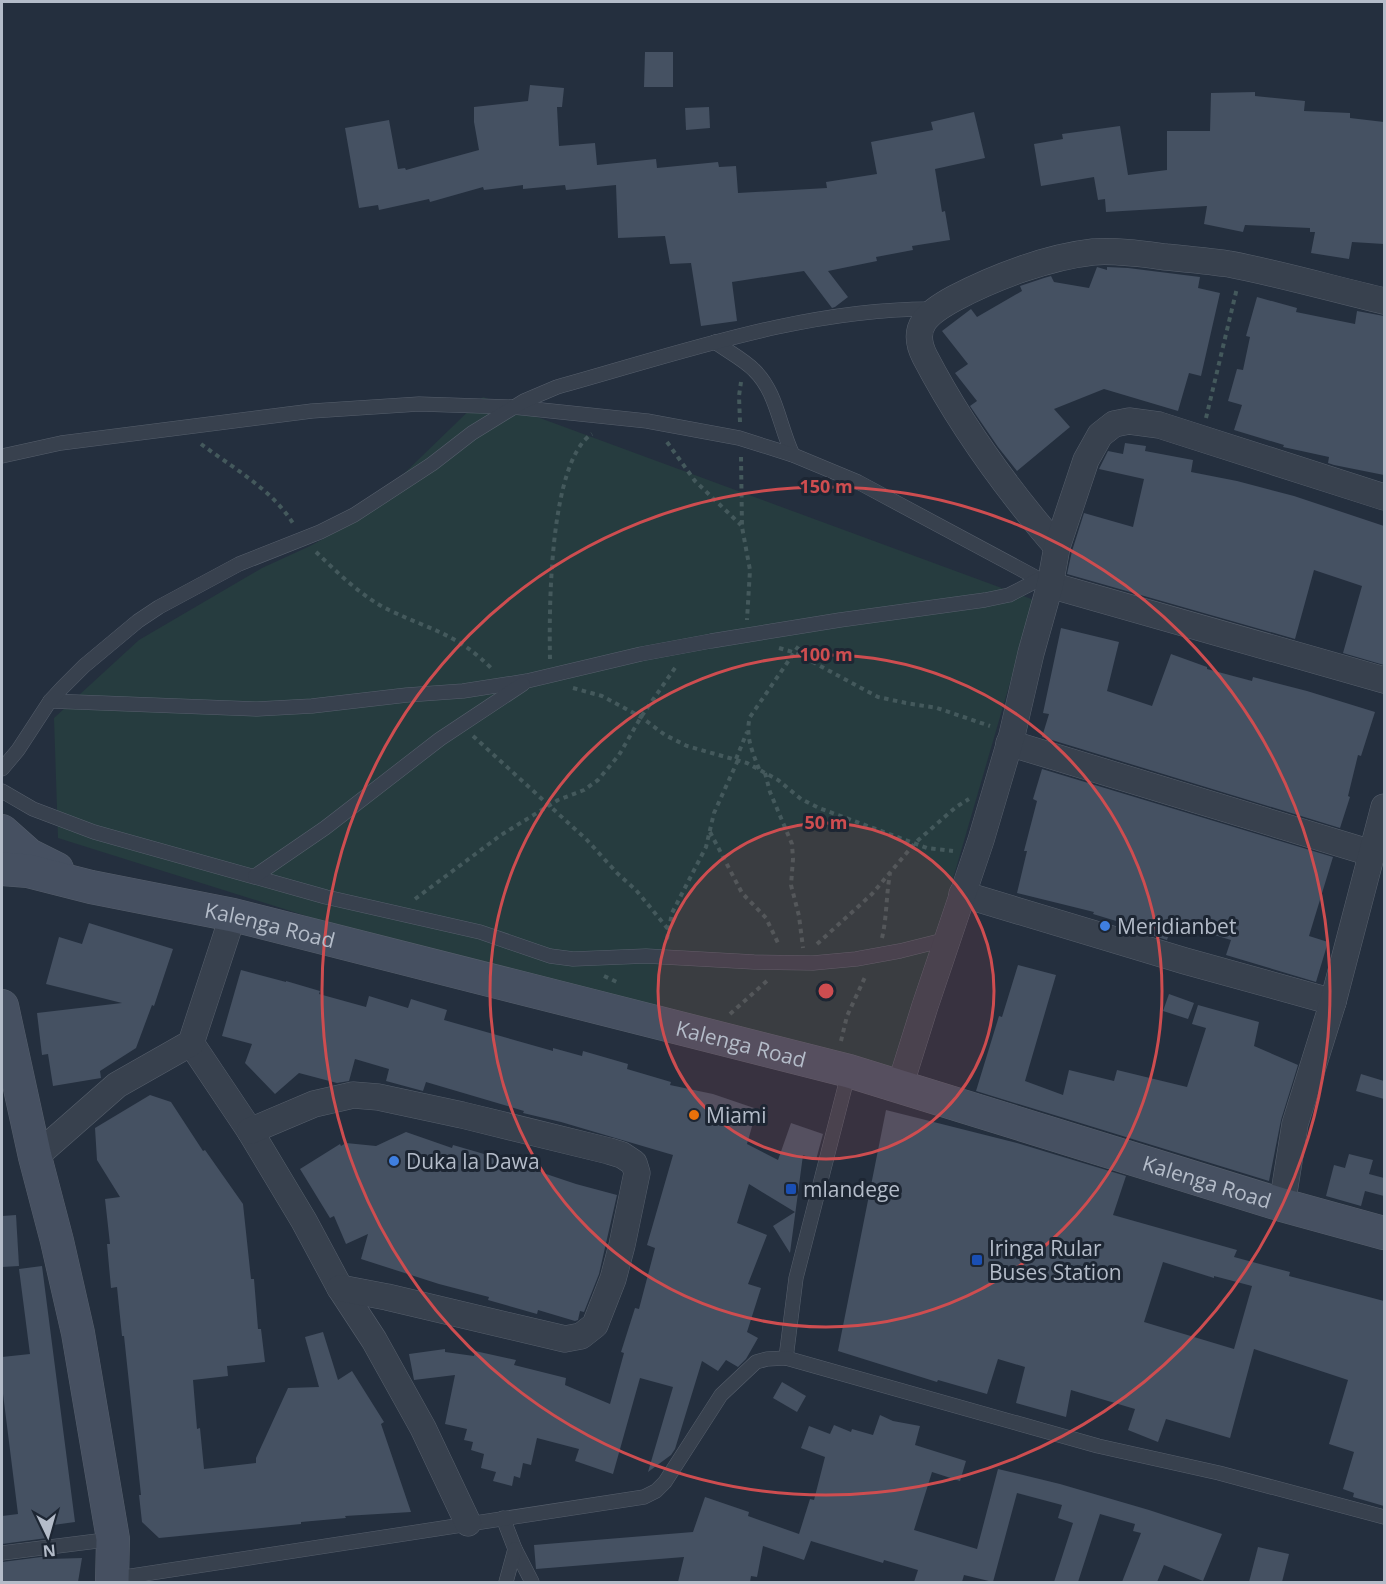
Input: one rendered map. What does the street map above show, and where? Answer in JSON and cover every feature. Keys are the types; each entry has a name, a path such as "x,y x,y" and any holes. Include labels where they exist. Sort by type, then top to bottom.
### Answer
{"main road":[{"name":"Kalenga Road","path":"2,831 29,855 91,887"},
{"name":"Kalenga Road","path":"2,868 28,871 91,887 232,915 845,1057 900,1086 1282,1205 1384,1233"},
{"path":"2,1006 35,1157 78,1333 112,1539 112,1581"}],"street":[{"path":"1057,547 1025,510 988,460 930,366 919,339 919,331 926,317 934,309 1003,277 1052,260 1094,252 1146,255 1242,267 1384,301"},
{"path":"900,1086 996,790 1031,653 1045,582 1086,460 1100,435 1114,424 1129,421 1159,425 1384,497"},
{"path":"1045,582 1384,680"},
{"path":"1010,739 1371,854"},
{"path":"1282,1205 1295,1124 1333,1002 1384,807"},
{"path":"962,894 1174,958 1333,1002"},
{"path":"35,1157 117,1085 191,1043 232,915"},
{"path":"191,1043 250,1131 304,1221 340,1288 374,1340 417,1418 468,1523"},
{"path":"250,1131 314,1104 353,1095 378,1097 609,1151 622,1155 634,1163 637,1173 613,1279 595,1325 581,1336 565,1338 340,1288"}],"lane":[{"path":"2,769 18,750 50,701 84,666 138,621 159,607 239,564 320,532 377,501 432,464 472,433 538,394 767,329 853,314 934,309"},
{"path":"715,342 746,364 762,380 771,394 784,436 793,455"},
{"path":"2,456 61,444 336,409 419,404 513,407 621,418 740,438 793,455 858,482 1045,582"},
{"path":"50,701 257,709 312,706 407,694 463,691 527,681 641,654 745,635 985,600 1009,595 1045,582"},
{"path":"255,876 325,828 401,769 527,681"},
{"path":"2,791 33,809 94,832 326,897 480,932 550,956 573,959 665,957 813,963 876,955 948,939"},
{"path":"786,1358 796,1278 845,1057"},
{"path":"112,1581 644,1497 656,1491 665,1482 721,1395 756,1362 786,1358 1098,1446 1219,1473 1384,1517"},
{"path":"503,1518 515,1549 532,1582"},
{"path":"2,1552 112,1539"},
{"path":"506,1582 515,1549"}],"path":[{"path":"1201,439 1242,267"},
{"path":"746,364 739,396 742,527 750,570 745,635 796,653 878,697 954,712 1010,739"},
{"path":"621,418 582,440 563,484 552,567 549,620 552,676 574,689 602,696 687,746 737,760 765,772 801,799 819,808 940,851 978,849"},
{"path":"657,423 672,451 695,481 742,527"},
{"path":"183,428 279,505 302,539 368,597 389,610 451,637 482,659 507,684"},
{"path":"665,957 672,913 706,847 714,813 737,760 750,717 770,686 796,653 809,625"},
{"path":"396,913 501,835 598,780 619,755 668,675 695,644"},
{"path":"461,726 587,840 636,890 668,929"},
{"path":"747,732 760,770"},
{"path":"765,772 770,792 792,844 791,885 799,916 804,955 872,894 915,843 956,807 968,799 996,790"},
{"path":"710,832 742,893 766,918 784,962 772,977 728,1015"},
{"path":"845,1057 847,1016 876,955 886,919 887,889 891,870"}],"green space":[{"path":"483,397 1034,600 889,1099 58,838 54,718 139,640 262,568 354,522"}],"building":[{"path":"645,52 673,52 673,87 644,87"},
{"path":"530,85 564,88 562,107 557,107 559,146 595,143 597,165 656,159 657,168 718,162 719,167 736,166 738,193 827,188 826,182 877,174 871,142 933,130 931,122 974,112 985,158 935,169 942,212 945,211 950,240 912,246 913,250 876,257 877,261 828,271 848,297 832,308 804,271 732,282 737,321 701,326 691,263 670,264 665,236 618,238 616,185 566,190 565,185 523,189 523,185 484,190 483,187 430,202 429,199 379,210 378,205 359,208 345,128 389,120 398,169 405,168 406,170 479,150 474,107 528,101"},
{"path":"1255,92 1255,96 1305,101 1304,111 1350,113 1350,118 1384,122 1384,244 1352,242 1349,259 1311,253 1315,232 1310,232 1310,228 1245,225 1243,232 1204,224 1207,206 1106,212 1105,199 1098,200 1094,177 1041,186 1034,144 1063,139 1062,134 1120,126 1128,175 1167,170 1167,131 1210,131 1211,93"},
{"path":"709,107 710,128 686,130 685,108"},
{"path":"1097,267 1107,270 1107,267 1128,268 1200,277 1198,288 1220,293 1201,376 1189,373 1178,411 1104,389 1054,409 1070,427 1017,471 970,406 977,401 955,373 968,364 942,331 971,309 977,317 1022,291 1020,286 1044,278 1051,276 1054,282 1089,288"},
{"path":"1257,297 1297,308 1296,312 1355,324 1357,311 1384,316 1384,475 1334,465 1328,463 1329,457 1283,447 1284,445 1234,430 1242,405 1228,401 1237,369 1243,370 1250,337 1246,336"},
{"path":"1125,443 1146,446 1145,451 1193,460 1191,472 1294,496 1384,526 1384,665 1343,653 1362,586 1314,570 1295,639 1067,574 1084,513 1133,527 1144,479 1099,469 1108,451 1123,454"},
{"path":"1061,628 1119,642 1107,691 1152,706 1171,654 1207,667 1207,669 1252,681 1253,677 1375,712 1361,756 1358,755 1348,796 1350,797 1340,828 1042,737 1049,714 1043,713"},
{"path":"1042,769 1333,857 1309,936 1328,942 1316,982 1226,955 1231,940 1181,925 1177,937 1169,934 1167,940 1135,930 1136,927 1093,914 1094,912 1017,893 1027,851 1024,851 1037,801 1033,799"},
{"path":"89,923 173,949 154,1006 152,1005 136,1048 100,1071 101,1078 53,1086 48,1054 42,1055 37,1013 122,1003 46,984 59,937 82,944"},
{"path":"1018,965 1056,975 1025,1081 1063,1095 1069,1070 1114,1081 1117,1070 1187,1087 1206,1028 1192,1024 1198,1005 1259,1022 1254,1046 1298,1065 1281,1120 1269,1181 976,1091 999,1016 1002,1017"},
{"path":"241,970 320,991 319,994 366,1007 369,996 408,1008 411,999 447,1010 444,1020 553,1051 553,1048 582,1056 583,1051 628,1064 627,1069 671,1082 670,1085 713,1094 757,1109 747,1144 778,1160 791,1123 823,1134 816,1160 803,1155 790,1253 773,1226 795,1212 749,1184 737,1223 767,1235 748,1284 761,1288 747,1332 758,1338 746,1359 738,1367 726,1360 718,1371 702,1361 675,1449 671,1455 648,1472 673,1387 640,1378 613,1474 575,1461 579,1449 537,1438 531,1465 523,1463 520,1478 514,1476 512,1486 493,1481 496,1472 481,1468 484,1454 471,1450 473,1442 464,1440 467,1429 445,1424 455,1375 414,1380 409,1354 445,1349 445,1352 474,1356 475,1351 516,1360 514,1365 566,1378 565,1385 610,1404 624,1353 621,1352 635,1308 639,1309 655,1248 647,1245 673,1155 523,1113 524,1111 426,1082 423,1091 386,1081 389,1069 355,1059 349,1081 337,1083 299,1073 275,1094 245,1063 252,1044 222,1036"},
{"path":"1169,994 1194,1003 1188,1019 1163,1011"},
{"path":"1361,1074 1384,1081 1384,1099 1356,1091"},
{"path":"150,1095 171,1102 203,1151 205,1150 243,1204 251,1279 254,1279 258,1329 261,1329 265,1362 227,1366 228,1376 193,1380 197,1429 200,1428 204,1469 256,1463 256,1458 288,1388 319,1387 305,1337 323,1332 338,1380 352,1371 384,1422 381,1424 411,1512 345,1516 346,1518 301,1522 301,1524 159,1538 142,1522 124,1336 122,1336 117,1287 111,1288 107,1244 110,1244 105,1199 120,1197 97,1160 95,1128"},
{"path":"886,1110 1017,1143 1126,1176 1113,1215 1237,1250 1234,1257 1290,1272 1289,1276 1384,1301 1384,1506 1353,1497 1354,1493 1343,1489 1354,1452 1329,1444 1348,1380 1254,1349 1230,1438 1166,1419 1158,1442 1128,1430 1135,1409 1071,1390 1066,1417 1016,1403 1025,1367 998,1359 987,1394 938,1380 937,1382 838,1351","holes":["1163,1262 1214,1278 1214,1276 1252,1286 1234,1349 1144,1322"]},
{"path":"406,1132 452,1148 453,1145 617,1195 599,1274 584,1312 580,1311 578,1320 538,1310 537,1314 488,1300 489,1297 361,1259 368,1234 346,1244 334,1216 330,1218 300,1169 340,1144 341,1146 346,1143 376,1146"},
{"path":"1349,1154 1373,1160 1369,1174 1384,1178 1384,1196 1365,1191 1361,1206 1326,1196 1334,1165 1345,1168"},
{"path":"16,1215 19,1266 2,1267 2,1216"},
{"path":"42,1266 75,1522 46,1526 47,1538 2,1544 2,1516 18,1514 2,1386 2,1357 30,1354 19,1269"},
{"path":"782,1382 806,1396 797,1412 773,1398"},
{"path":"880,1415 893,1421 920,1426 915,1445 966,1461 960,1481 932,1472 914,1530 977,1549 998,1469 1060,1484 1222,1534 1203,1581 1164,1565 1157,1582 1122,1582 1141,1533 1133,1531 1135,1524 1100,1514 1078,1582 1054,1582 1073,1523 1058,1518 1062,1505 1017,1493 993,1582 964,1575 962,1582 914,1582 918,1570 884,1560 883,1563 811,1541 804,1560 763,1546 757,1577 751,1576 750,1582 678,1582 684,1557 536,1569 534,1545 693,1532 705,1497 749,1512 748,1516 799,1534 810,1499 814,1500 825,1457 801,1448 809,1426 830,1434 834,1425 851,1432 852,1429 873,1435"},
{"path":"1258,1547 1289,1554 1282,1582 1249,1582"},
{"path":"49,1556 49,1559 82,1558 78,1582 2,1582 2,1562"}],"place":[{"name":"Meridianbet","path":"1105,926"},
{"name":"Miami","path":"694,1115"},
{"name":"Duka la Dawa","path":"394,1161"},
{"name":"mlandege","path":"791,1189"},
{"name":"Iringa Rular Buses Station","path":"977,1260"}]}
